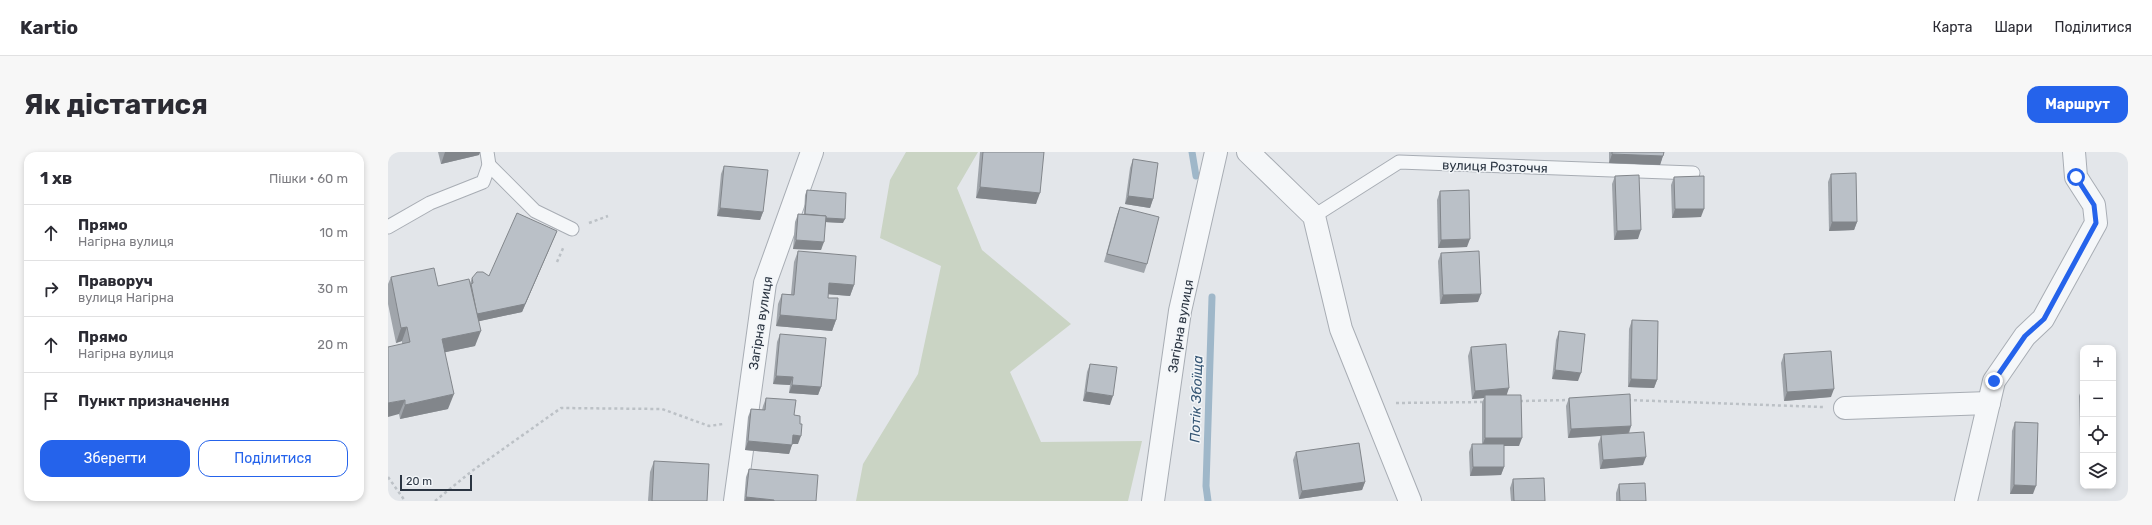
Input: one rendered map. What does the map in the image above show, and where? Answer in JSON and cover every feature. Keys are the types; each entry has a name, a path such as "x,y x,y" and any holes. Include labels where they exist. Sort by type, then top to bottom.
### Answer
{"street":[{"name":"Загірна вулиця","path":"735,501 765,283 812,152"},
{"name":"Загірна вулиця","path":"1153,501 1180,311 1216,152"},
{"path":"1248,152 1314,216 1341,329 1410,501"},
{"path":"1966,501 1994,381 2025,336 2044,319 2096,223 2094,205 2076,177 2074,152"},
{"path":"1845,408 1989,403"}],"lane":[{"path":"388,227 430,203 483,182 488,158"},
{"path":"488,158 535,211 572,229"},
{"name":"вулиця Розточчя","path":"1314,216 1399,162 1693,173"}],"path":[{"path":"1519,401 1574,400"},
{"path":"1620,400 1845,408"},
{"path":"1371,403 1488,402"},
{"path":"435,501 472,471 561,408 662,409 709,426 745,421"},
{"path":"388,477 405,501"}],"green space":[{"path":"906,152 978,152 957,188 982,250 1071,324 1010,372 1041,442 1142,441 1128,501 856,501 863,464 918,374 941,266 880,238 890,180"}],"building":[{"path":"983,152 1044,152 1040,193 980,187"},
{"path":"1612,152 1664,152 1663,156 1612,154"},
{"path":"1133,159 1158,163 1153,199 1128,196"},
{"path":"724,166 768,170 763,212 720,208"},
{"path":"1856,173 1857,222 1832,222 1831,174"},
{"path":"1639,175 1641,230 1617,231 1615,176"},
{"path":"1704,176 1704,209 1675,209 1674,177"},
{"path":"807,190 846,193 845,219 826,218 826,216 805,214"},
{"path":"1469,190 1470,239 1441,240 1440,191"},
{"path":"1120,207 1159,217 1147,264 1107,254"},
{"path":"517,213 557,231 525,304 477,314 471,284 473,283 472,278 477,272 483,272 489,276"},
{"path":"798,214 826,216 824,242 796,240"},
{"path":"798,251 856,256 854,285 829,283 828,298 838,298 836,320 780,315 782,294 794,295"},
{"path":"1479,251 1481,294 1443,295 1441,253"},
{"path":"434,268 438,286 469,279 481,331 442,339 454,394 405,405 405,400 388,403 388,347 410,342 407,327 401,328 391,277"},
{"path":"1632,320 1658,321 1657,380 1631,379"},
{"path":"1559,331 1585,334 1581,373 1555,370"},
{"path":"780,334 826,338 821,387 792,385 793,377 776,376"},
{"path":"1506,344 1509,388 1475,391 1471,347"},
{"path":"1831,351 1834,389 1787,392 1784,354"},
{"path":"1090,364 1117,367 1113,396 1086,392"},
{"path":"1630,394 1631,426 1571,429 1569,398"},
{"path":"1485,395 1521,395 1522,438 1485,438"},
{"path":"766,398 796,400 794,415 800,416 800,424 802,424 801,436 793,435 792,445 748,441 751,409 765,410"},
{"path":"2015,422 2038,423 2036,486 2014,485"},
{"path":"1644,432 1646,457 1603,460 1601,435"},
{"path":"1359,443 1365,482 1302,491 1296,452"},
{"path":"1472,444 1504,444 1504,467 1473,467"},
{"path":"654,461 709,464 707,501 652,501"},
{"path":"749,469 818,475 816,501 774,501 746,497"},
{"path":"1544,478 1545,501 1514,501 1513,479"},
{"path":"1645,483 1646,501 1620,501 1619,484"}],"waterway":[{"name":"Потік Збоїща","path":"1192,152 1196,176"},
{"name":"Потік Збоїща","path":"1208,501 1206,486 1212,297"}],"route":[{"path":"1994,381 2025,336 2044,319 2096,223 2094,205 2076,177"}]}
